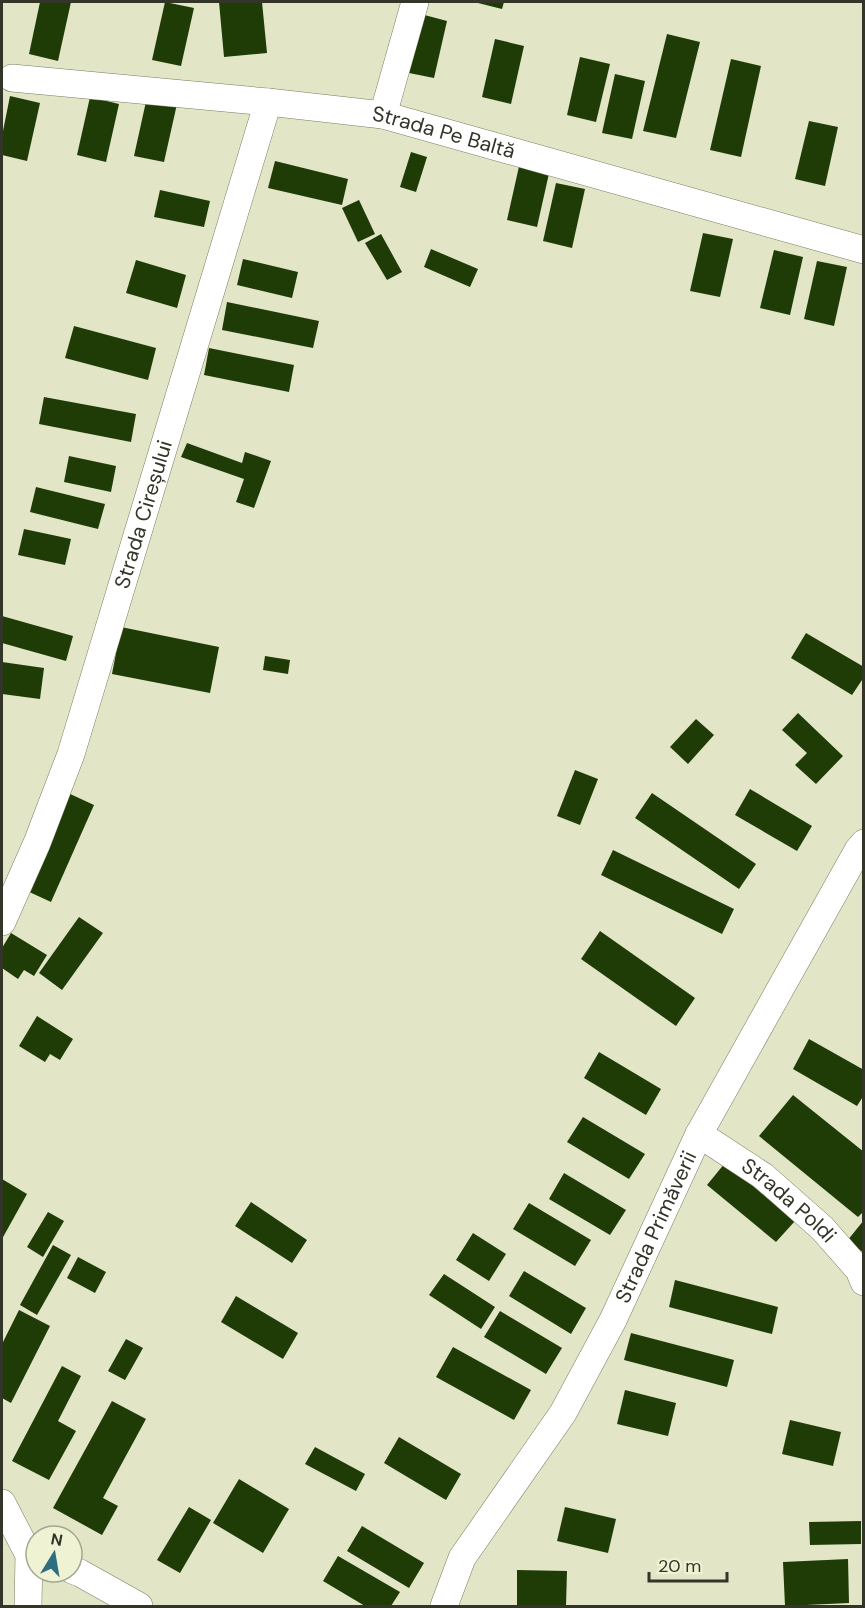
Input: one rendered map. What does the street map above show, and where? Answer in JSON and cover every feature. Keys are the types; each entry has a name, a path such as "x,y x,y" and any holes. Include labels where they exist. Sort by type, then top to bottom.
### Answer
{"street":[{"path":"383,116 415,2"},
{"name":"Strada Pe Baltă","path":"12,78 268,102 383,116 864,250"},
{"name":"Strada Cireșului","path":"2,922 37,843 71,754 268,102"},
{"name":"Strada Primăverii","path":"444,1606 462,1558 563,1413 613,1320 699,1134 864,843"},
{"name":"Strada Poldi","path":"699,1134 763,1176 822,1228 859,1270 864,1282"},
{"path":"2,1503 24,1542"},
{"path":"84,1575 139,1606"},
{"path":"28,1606 30,1584"}],"building":[{"path":"40,2 71,2 58,61 29,54"},
{"path":"165,2 194,8 181,66 152,60"},
{"path":"219,2 262,2 267,53 224,57"},
{"path":"479,2 504,2 502,9"},
{"path":"417,13 447,21 434,78 404,72"},
{"path":"667,34 700,42 676,138 643,131"},
{"path":"495,39 524,46 511,104 482,97"},
{"path":"580,57 610,64 596,122 567,115"},
{"path":"731,59 761,66 741,157 710,150"},
{"path":"615,74 645,81 632,139 602,133"},
{"path":"10,96 40,103 27,161 2,155 2,136"},
{"path":"90,97 119,104 106,162 77,155"},
{"path":"147,97 177,104 164,162 134,156"},
{"path":"809,121 838,127 825,186 795,179"},
{"path":"411,152 427,157 416,192 400,187"},
{"path":"275,161 348,179 342,205 268,188"},
{"path":"520,162 550,169 537,227 507,220"},
{"path":"556,183 585,189 572,248 543,241"},
{"path":"160,190 210,201 204,227 154,217"},
{"path":"359,200 375,234 358,242 342,208"},
{"path":"703,233 733,239 720,297 690,291"},
{"path":"381,234 402,272 387,280 365,243"},
{"path":"431,249 478,269 470,287 424,267"},
{"path":"774,250 803,257 790,315 760,308"},
{"path":"243,259 298,272 292,298 237,285"},
{"path":"136,260 186,275 177,308 126,293"},
{"path":"817,261 847,267 834,326 804,319"},
{"path":"227,302 319,321 313,348 222,330"},
{"path":"74,326 156,348 148,380 65,358"},
{"path":"209,348 294,365 289,392 204,375"},
{"path":"44,397 136,414 131,442 39,424"},
{"path":"187,443 242,463 245,452 271,461 254,508 236,502 244,479 181,457"},
{"path":"69,456 116,466 111,492 64,482"},
{"path":"36,487 105,504 98,529 30,512"},
{"path":"24,529 71,539 65,565 18,555"},
{"path":"2,616 73,636 66,661 2,643"},
{"path":"121,627 219,647 210,693 112,674"},
{"path":"806,633 864,667 864,677 852,695 791,658"},
{"path":"265,656 290,660 288,674 263,670"},
{"path":"2,662 44,668 40,699 2,694"},
{"path":"798,713 843,756 816,784 795,765 807,753 782,730"},
{"path":"696,719 714,735 688,764 670,747"},
{"path":"575,770 598,779 580,825 557,816"},
{"path":"750,789 812,826 797,851 735,815"},
{"path":"68,793 94,805 51,902 25,890"},
{"path":"652,793 756,864 739,889 635,818"},
{"path":"613,850 734,909 722,934 601,875"},
{"path":"79,917 103,933 62,990 39,973"},
{"path":"600,931 695,998 676,1026 581,959"},
{"path":"11,933 47,955 34,976 24,970 18,979 2,968 2,948"},
{"path":"37,1016 73,1039 60,1060 50,1054 45,1062 19,1046"},
{"path":"809,1039 864,1070 864,1095 857,1106 793,1069"},
{"path":"599,1052 661,1089 646,1115 584,1078"},
{"path":"793,1095 864,1152 864,1211 858,1217 759,1136"},
{"path":"583,1117 645,1154 629,1179 567,1142"},
{"path":"725,1163 795,1221 776,1242 707,1185"},
{"path":"564,1173 626,1210 610,1235 549,1199"},
{"path":"2,1179 27,1194 2,1239"},
{"path":"251,1202 307,1240 292,1263 235,1226"},
{"path":"529,1203 591,1240 575,1266 513,1229"},
{"path":"48,1212 64,1221 43,1257 27,1247"},
{"path":"864,1220 864,1253 847,1241"},
{"path":"473,1233 506,1254 489,1281 456,1260"},
{"path":"53,1245 71,1255 37,1315 20,1305"},
{"path":"78,1257 106,1272 95,1293 67,1278"},
{"path":"524,1271 586,1308 571,1334 509,1296"},
{"path":"444,1274 495,1307 481,1329 429,1295"},
{"path":"675,1280 778,1307 772,1334 669,1307"},
{"path":"236,1296 298,1333 283,1359 221,1322"},
{"path":"19,1310 50,1326 11,1403 2,1398 2,1344"},
{"path":"500,1311 562,1348 546,1374 484,1337"},
{"path":"631,1333 734,1360 727,1387 624,1360"},
{"path":"126,1339 143,1348 125,1380 108,1371"},
{"path":"453,1347 531,1390 514,1420 436,1377"},
{"path":"62,1366 81,1376 58,1421 76,1431 49,1480 12,1461"},
{"path":"625,1390 676,1403 668,1436 617,1424"},
{"path":"112,1401 146,1419 103,1498 118,1506 102,1535 53,1508"},
{"path":"790,1420 841,1432 833,1466 782,1454"},
{"path":"399,1437 461,1474 446,1500 384,1463"},
{"path":"315,1447 365,1474 356,1491 305,1464"},
{"path":"239,1479 289,1509 263,1553 213,1523"},
{"path":"189,1507 211,1520 180,1573 157,1560"},
{"path":"565,1507 616,1519 608,1553 557,1541"},
{"path":"861,1521 861,1544 810,1545 809,1522"},
{"path":"362,1526 424,1563 409,1588 347,1551"},
{"path":"338,1556 400,1592 391,1606 365,1606 323,1581"},
{"path":"848,1559 849,1603 785,1606 783,1562"},
{"path":"517,1570 567,1571 566,1606 517,1606"}]}
